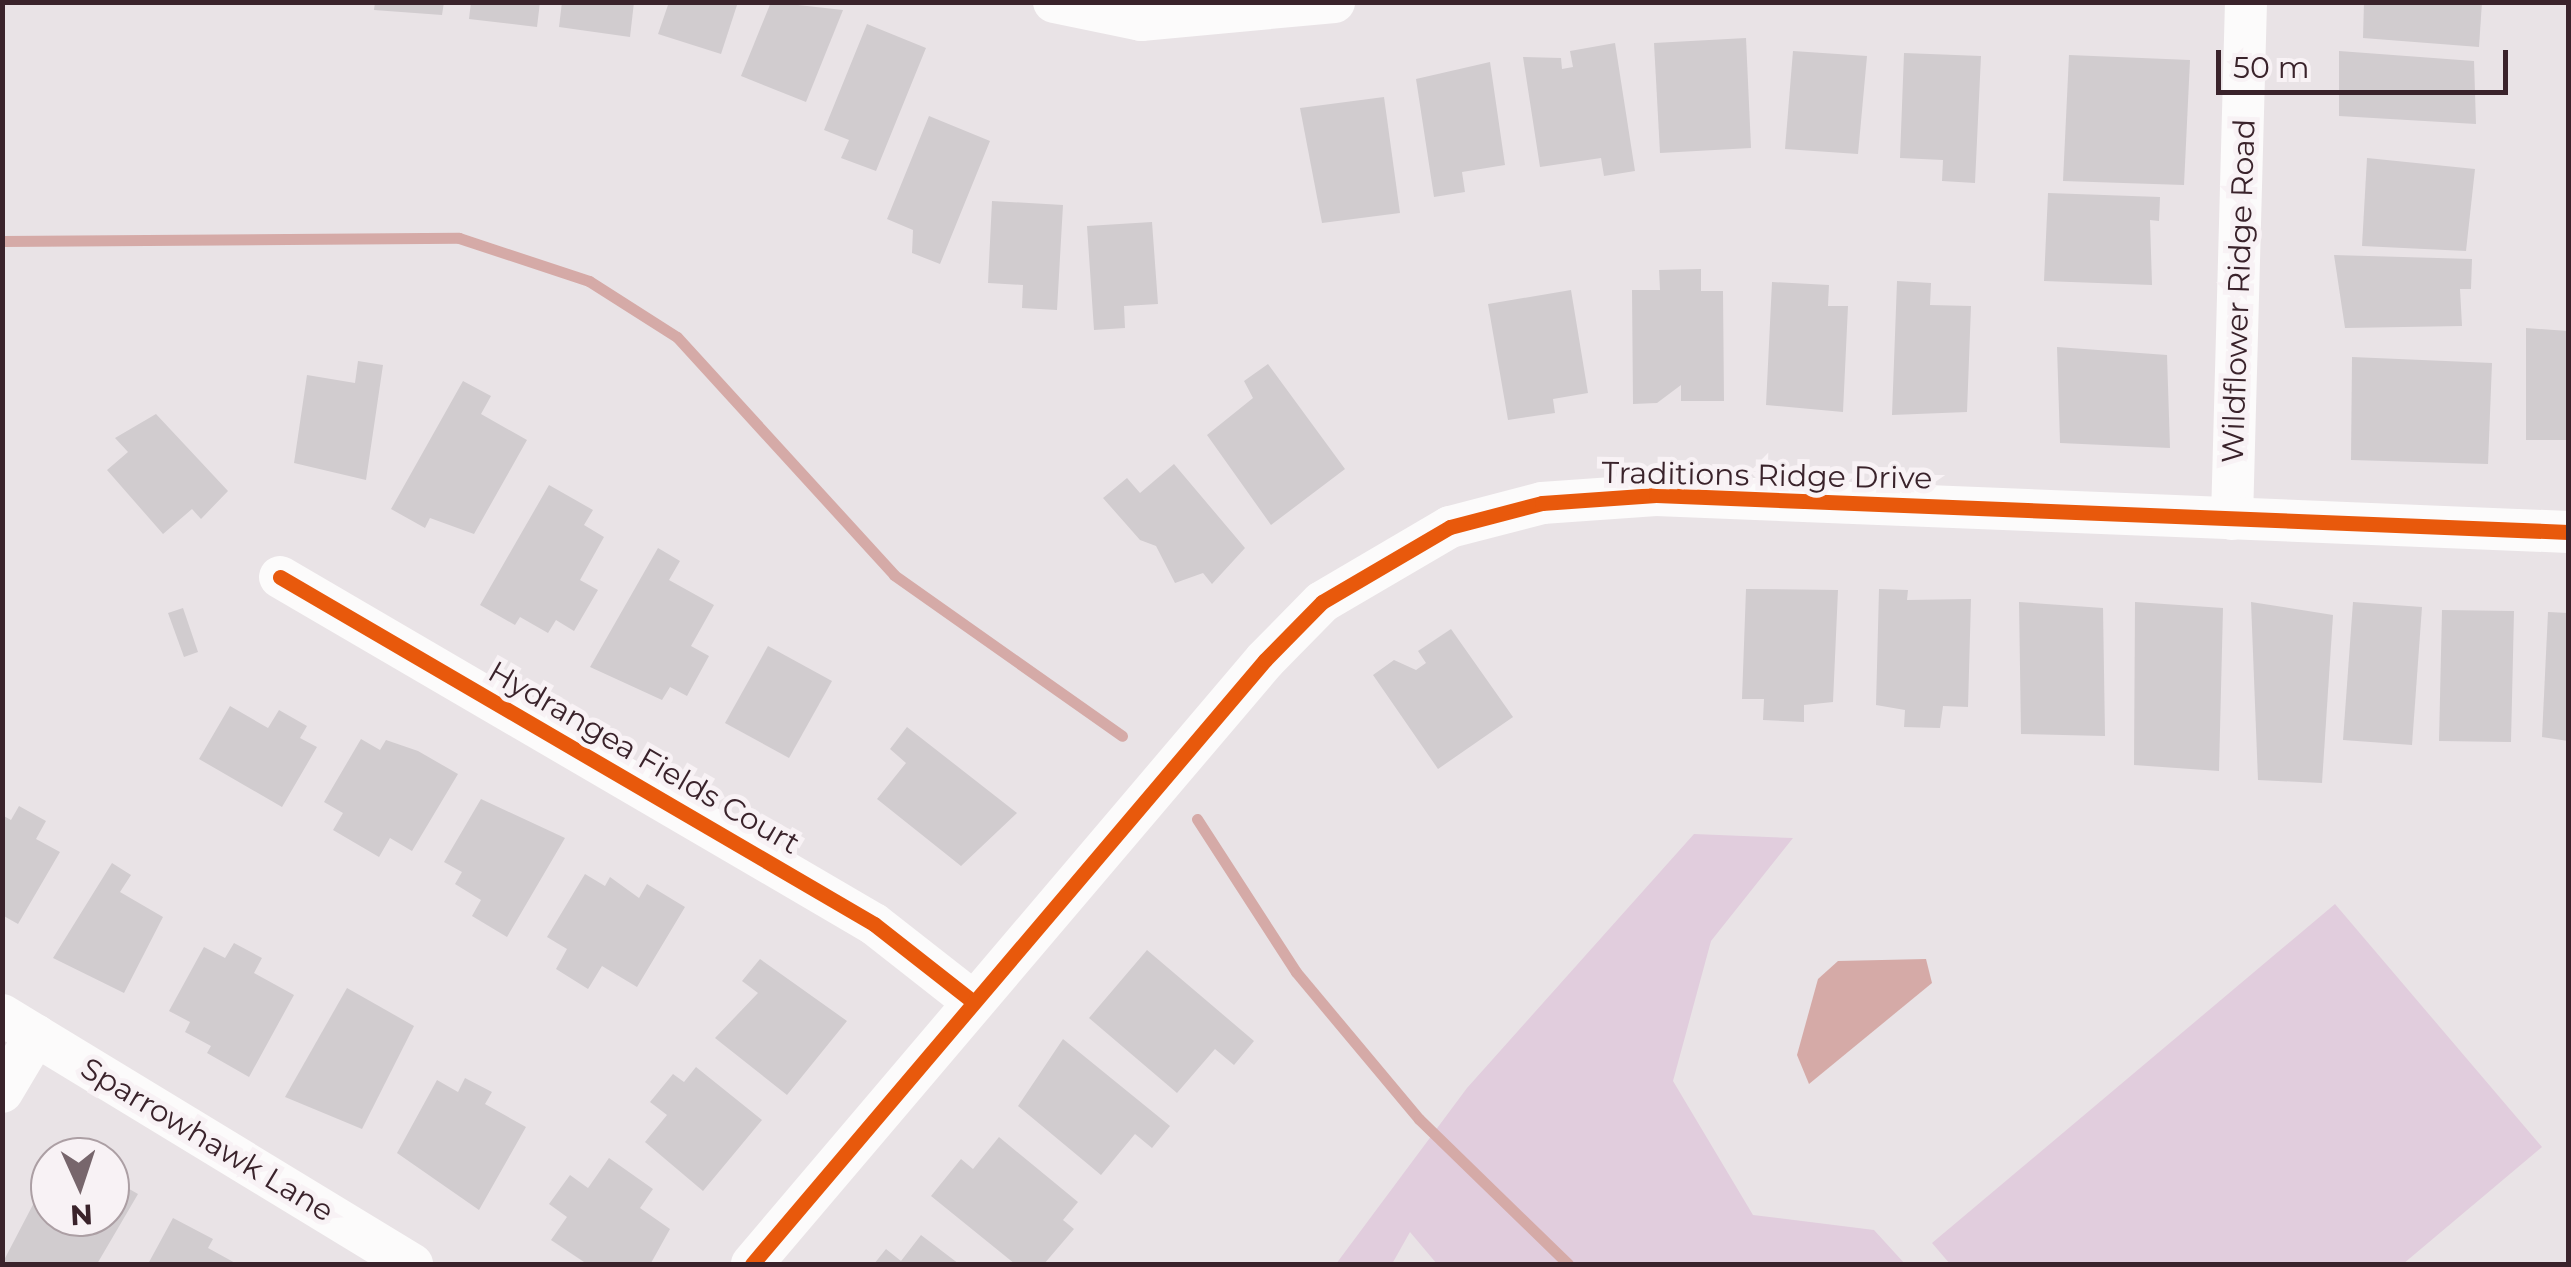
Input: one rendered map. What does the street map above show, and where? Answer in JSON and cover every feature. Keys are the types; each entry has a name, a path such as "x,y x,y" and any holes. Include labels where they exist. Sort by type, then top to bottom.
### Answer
{"street":[{"path":"1054,2 1141,20 1334,2"},
{"name":"Wildflower Ridge Road","path":"2232,519 2246,2"},
{"name":"Traditions Ridge Drive","path":"752,1264 971,1000 1322,602 1450,528 1542,503 1656,495 2568,532"},
{"name":"Hydrangea Fields Court","path":"280,577 874,924 971,1000"},
{"path":"2,1092 19,1025"},
{"name":"Sparrowhawk Lane","path":"19,1025 412,1264"}],"shaded area":[{"path":"1694,834 1793,838 1711,941 1673,1081 1753,1215 1874,1230 1905,1264 1437,1264 1410,1232 1392,1264 1336,1264 1467,1088"},
{"path":"2335,904 2542,1147 2403,1264 1950,1264 1932,1243"},
{"path":"1926,959 1932,983 1809,1084 1797,1055 1818,979 1838,961"}],"building":[{"path":"375,2 444,2 442,15 374,10"},
{"path":"471,2 540,2 537,27 469,19"},
{"path":"562,2 634,2 630,37 559,27"},
{"path":"669,2 738,2 721,54 658,34"},
{"path":"771,2 843,10 806,102 741,76"},
{"path":"2364,2 2482,2 2479,47 2363,38"},
{"path":"867,24 926,48 876,171 841,158 849,140 824,130"},
{"path":"1746,38 1751,148 1660,153 1654,43"},
{"path":"1615,43 1635,171 1604,176 1601,158 1540,167 1523,57 1561,58 1562,69 1573,67 1570,51"},
{"path":"1793,51 1867,56 1858,154 1785,149"},
{"path":"2339,51 2474,61 2476,124 2339,116"},
{"path":"1904,53 1981,56 1975,183 1942,181 1943,160 1900,158"},
{"path":"2069,55 2190,60 2184,185 2063,181"},
{"path":"1490,62 1505,165 1462,172 1465,192 1434,197 1416,79"},
{"path":"1384,97 1400,213 1322,223 1300,108"},
{"path":"929,116 990,141 940,264 912,253 913,230 887,219"},
{"path":"2367,158 2475,169 2466,251 2362,246"},
{"path":"2048,193 2160,197 2159,221 2150,220 2152,285 2044,281"},
{"path":"992,201 1063,205 1057,310 1022,308 1023,285 988,283"},
{"path":"1152,222 1158,304 1124,306 1125,328 1094,330 1087,226"},
{"path":"2334,255 2472,259 2471,289 2460,289 2462,326 2345,328"},
{"path":"1701,269 1701,291 1723,291 1724,401 1681,401 1681,385 1657,403 1633,404 1632,290 1660,290 1659,270"},
{"path":"1897,281 1931,283 1930,305 1971,306 1967,412 1892,415"},
{"path":"1772,282 1829,285 1828,306 1848,306 1843,412 1766,405"},
{"path":"1571,290 1588,393 1553,399 1555,413 1508,420 1488,304"},
{"path":"2526,328 2568,331 2568,440 2526,440"},
{"path":"2057,347 2167,355 2170,448 2060,443"},
{"path":"2352,357 2492,363 2488,464 2351,460"},
{"path":"358,361 383,365 366,480 294,463 307,375 355,383"},
{"path":"1268,364 1345,469 1271,525 1207,435 1253,398 1244,381"},
{"path":"463,381 491,396 481,414 527,440 474,534 430,518 425,528 391,509"},
{"path":"156,414 228,491 201,519 192,509 163,534 107,470 128,452 115,438"},
{"path":"1174,464 1245,548 1212,584 1203,573 1175,583 1156,546 1140,540 1103,498 1127,478 1140,493"},
{"path":"549,485 593,510 584,525 604,537 580,580 598,590 574,631 556,620 548,633 520,617 515,625 480,605"},
{"path":"658,548 680,561 669,580 714,605 691,646 709,656 687,696 670,687 662,700 590,667"},
{"path":"1746,589 1838,590 1833,702 1804,705 1804,722 1763,720 1764,699 1742,699"},
{"path":"1879,589 1908,590 1907,600 1971,599 1968,707 1943,706 1940,728 1904,727 1905,710 1876,705"},
{"path":"2019,602 2103,608 2105,736 2021,734"},
{"path":"2135,602 2223,608 2219,771 2134,765"},
{"path":"2251,602 2333,615 2322,783 2258,780"},
{"path":"2353,602 2422,607 2412,745 2343,740"},
{"path":"183,608 198,652 184,657 168,613"},
{"path":"2442,610 2514,611 2511,742 2439,741"},
{"path":"2548,612 2568,613 2568,741 2542,737"},
{"path":"1451,629 1513,717 1438,769 1373,675 1394,660 1416,670 1426,663 1418,651"},
{"path":"768,646 832,681 789,758 725,723"},
{"path":"230,706 268,728 279,710 307,726 300,738 317,747 282,807 199,759"},
{"path":"907,727 1017,813 961,866 877,799 906,763 890,749"},
{"path":"361,739 380,750 386,740 418,751 458,774 412,851 390,838 379,857 333,830 343,813 324,802"},
{"path":"481,799 565,838 507,937 472,916 481,900 455,884 462,872 444,862"},
{"path":"19,806 46,821 36,839 60,852 18,924 2,915 2,815 11,820"},
{"path":"112,863 131,875 120,892 163,917 124,993 53,958"},
{"path":"585,874 605,886 610,877 639,898 647,884 685,907 637,987 602,966 588,989 556,969 567,949 547,937"},
{"path":"234,943 262,958 254,973 294,995 249,1077 207,1053 211,1046 185,1032 190,1022 169,1011 204,947 225,958"},
{"path":"1147,950 1254,1041 1234,1065 1215,1049 1177,1093 1089,1018"},
{"path":"760,959 847,1021 787,1095 715,1038 758,993 742,981"},
{"path":"347,988 414,1026 362,1129 285,1097"},
{"path":"1063,1039 1170,1126 1152,1148 1135,1134 1101,1175 1018,1106"},
{"path":"696,1067 762,1120 703,1191 645,1142 667,1115 650,1102 673,1074 684,1082"},
{"path":"465,1078 492,1092 485,1104 526,1127 479,1210 397,1153 437,1080 458,1092"},
{"path":"999,1137 1078,1202 1063,1220 1074,1229 1044,1264 1015,1264 931,1196 961,1159 973,1169"},
{"path":"609,1158 653,1189 640,1208 670,1229 651,1263 587,1264 551,1240 567,1217 549,1204 570,1175 588,1188"},
{"path":"130,1189 138,1194 130,1208"},
{"path":"30,1210 30,1237 113,1237 97,1264 2,1264"},
{"path":"173,1218 213,1239 208,1248 237,1264 148,1264"},
{"path":"921,1235 959,1264 874,1264 886,1249 901,1261"}],"waterway":[{"path":"2,241 459,238 589,281 677,337 894,575 1122,736"},
{"path":"1197,819 1296,972 1419,1119 1568,1264"}],"cycle path":[{"path":"752,1264 1265,660 1322,602 1450,527 1542,503 1656,495 2568,532"},
{"path":"280,577 874,924 971,1000"}]}
